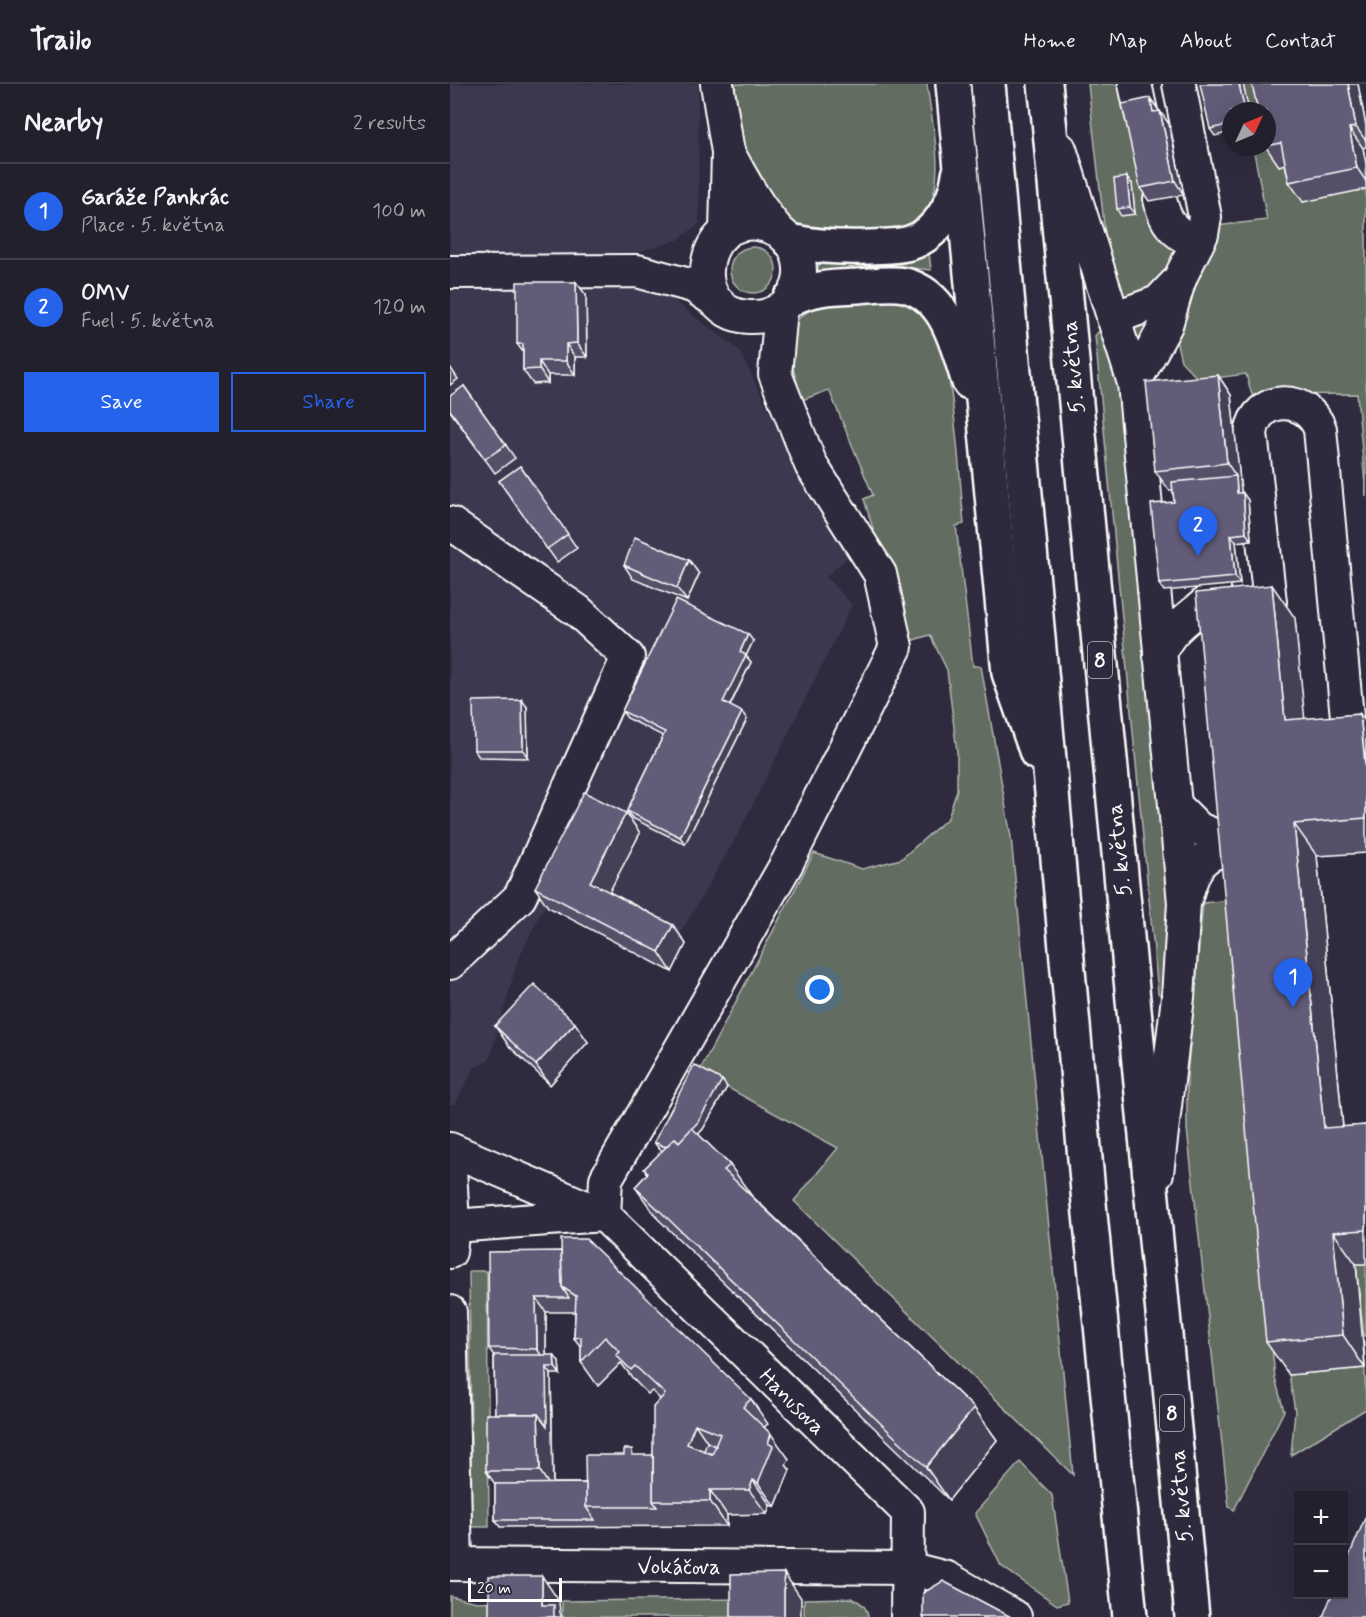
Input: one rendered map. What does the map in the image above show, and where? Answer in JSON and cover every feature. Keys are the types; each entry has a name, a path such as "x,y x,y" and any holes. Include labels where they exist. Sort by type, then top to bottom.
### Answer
{"main road":[{"path":"953,84 962,159 1009,673 1053,800"},
{"path":"988,84 1130,1617"},
{"name":"5. května","path":"1046,97 1192,1617"},
{"path":"783,236 833,248 899,245 920,238 937,224 952,202 962,159"},
{"path":"786,305 817,288 891,284 906,286 920,292 940,309 948,321 987,438"}],"street":[{"path":"450,1167 452,1239 604,1215 606,1179 787,863 896,648 880,574 812,465 775,367 732,311 712,294 707,281 717,242 728,152 717,84"},
{"path":"1136,84 1142,116"},
{"path":"1134,383 1166,325 1180,278 1197,244 1205,217 1179,84"},
{"path":"1046,97 1134,383 1175,806 1184,903 1178,997 1153,1210"},
{"path":"728,152 799,263 800,277 786,305 775,367"},
{"path":"1160,199 1168,224 1177,234 1197,244"},
{"path":"637,271 717,242 752,223 765,224 783,236"},
{"path":"455,267 637,271 693,286 732,311 770,316 786,305"},
{"path":"1113,318 1158,302 1180,278"},
{"path":"1270,602 1251,433 1255,419 1267,408 1292,404 1309,410 1316,418 1320,429 1356,702 1350,749"},
{"path":"1142,480 1158,499 1172,502"},
{"path":"450,523 578,611 628,657 520,897 450,963"},
{"path":"1160,656 1163,645 1172,630 1209,601 1214,589"},
{"path":"1175,806 1199,829 1239,845 1217,851 1198,863 1192,873 1184,903"},
{"name":"Hanusova","path":"450,1149 604,1215 908,1512 907,1617"},
{"path":"450,1312 453,1564"},
{"name":"Vokáčova","path":"453,1564 907,1568 946,1578 1015,1617"}],"shaded area":[{"path":"450,84 698,84 699,224 678,240 621,257 611,281 638,291 665,294 739,350 804,482 852,553 826,577 852,605 738,834 677,939 686,944 672,972 549,907 543,908 518,960 489,1060 474,1068 455,1104 450,1104"}],"green space":[{"path":"735,84 927,84 937,162 934,193 927,211 909,226 870,233 814,231 793,221 769,202 754,181 742,139"},
{"path":"1088,84 1122,84 1149,217 1155,233 1267,220 1255,156 1276,156 1276,118 1295,163 1303,202 1366,189 1366,496 1357,394 1252,395 1246,374 1199,380 1181,361 1174,332 1137,344 1109,268"},
{"path":"1243,84 1262,84 1270,102 1247,102"},
{"path":"753,247 769,254 776,270 769,286 753,293 737,286 730,270 737,254"},
{"path":"929,252 931,270 912,268 817,272 819,262"},
{"path":"896,299 917,309 927,318 936,334 944,357 950,385 964,524 956,526 973,666 981,666 1011,837 1073,1475 794,1201 838,1148 699,1072 814,853 862,869 901,859 948,818 957,790 957,752 947,670 930,635 907,642 864,499 873,495 829,390 802,400 791,361 793,323 816,305"},
{"path":"1098,332 1102,332 1118,382 1169,890 1163,998 1158,993 1095,336"},
{"path":"1230,900 1275,1378 1284,1411 1234,1510 1229,1507 1187,1129 1187,1077 1203,903"},
{"path":"1356,1264 1366,1264 1366,1336 1364,1336"},
{"path":"469,1271 487,1271 489,1527 472,1527"},
{"path":"1365,1368 1366,1409 1291,1455 1295,1411 1289,1375"},
{"path":"1020,1462 1052,1495 1068,1602 1057,1605 1001,1566 975,1513"},
{"path":"450,1596 477,1602 504,1601 504,1617 450,1617"},
{"path":"852,1598 861,1603 868,1617 804,1617 804,1599"},
{"path":"745,1599 745,1617 562,1617 562,1601"}],"building":[{"path":"1200,84 1239,84 1243,102 1222,102 1222,126 1210,129"},
{"path":"1252,84 1348,84 1356,127 1349,128 1357,168 1289,182 1281,143 1276,144 1276,102 1256,102"},
{"path":"1150,98 1153,112 1160,111 1175,181 1140,188 1122,104"},
{"path":"1127,177 1130,207 1117,209 1114,179"},
{"path":"517,282 576,282 577,343 566,344 566,361 539,361 539,369 523,370 523,344 517,344"},
{"path":"1218,375 1227,463 1155,471 1146,382"},
{"path":"464,386 506,445 485,459 450,410 450,396"},
{"path":"520,466 568,534 547,549 499,481"},
{"path":"1236,476 1237,493 1243,493 1246,533 1231,535 1235,577 1159,584 1151,504 1174,502 1172,482"},
{"path":"635,537 689,560 677,588 624,565"},
{"path":"1272,585 1285,720 1360,714 1366,773 1366,818 1294,824 1324,1128 1366,1125 1366,1230 1333,1232 1343,1335 1266,1342 1196,593"},
{"path":"676,600 748,634 740,652 746,655 723,702 742,712 680,837 627,811 665,732 622,711"},
{"path":"522,700 523,750 474,750 473,701"},
{"path":"584,792 626,813 590,882 673,925 659,952 535,888"},
{"path":"534,984 575,1023 536,1065 495,1026"},
{"path":"694,1065 722,1080 698,1122 679,1142 675,1138 666,1147 654,1142"},
{"path":"692,1128 730,1165 724,1170 974,1408 926,1467 635,1187 648,1173 644,1169 675,1138 679,1142"},
{"path":"561,1239 586,1239 751,1399 743,1407 771,1434 768,1443 773,1446 758,1483 753,1480 749,1490 710,1490 710,1501 653,1501 653,1407 665,1394 635,1366 631,1370 616,1355 620,1352 605,1337 581,1362 581,1337 574,1338 576,1296 562,1287","holes":["695,1424 720,1434 712,1454 687,1444"]},
{"path":"561,1251 562,1287 569,1298 536,1298 537,1349 489,1348 488,1252"},
{"path":"494,1355 554,1355 555,1367 546,1367 547,1426 538,1414 495,1414"},
{"path":"486,1414 538,1414 540,1471 486,1471"},
{"path":"707,1442 716,1446 712,1454 704,1451"},
{"path":"624,1449 632,1449 632,1455 653,1455 653,1501 657,1507 586,1507 585,1455 624,1455"},
{"path":"586,1483 586,1507 595,1520 495,1520 495,1484"},
{"path":"1366,1516 1366,1617 1323,1617 1330,1599 1348,1599 1348,1559"},
{"path":"784,1573 784,1617 731,1617 731,1574"},
{"path":"489,1576 542,1576 542,1605 554,1605 554,1617 489,1617"},
{"path":"943,1581 1011,1617 923,1617 923,1593"}],"place":[{"name":"OMV","path":"1198,556"},
{"name":"Garáže Pankrác","path":"1293,1008"}]}
